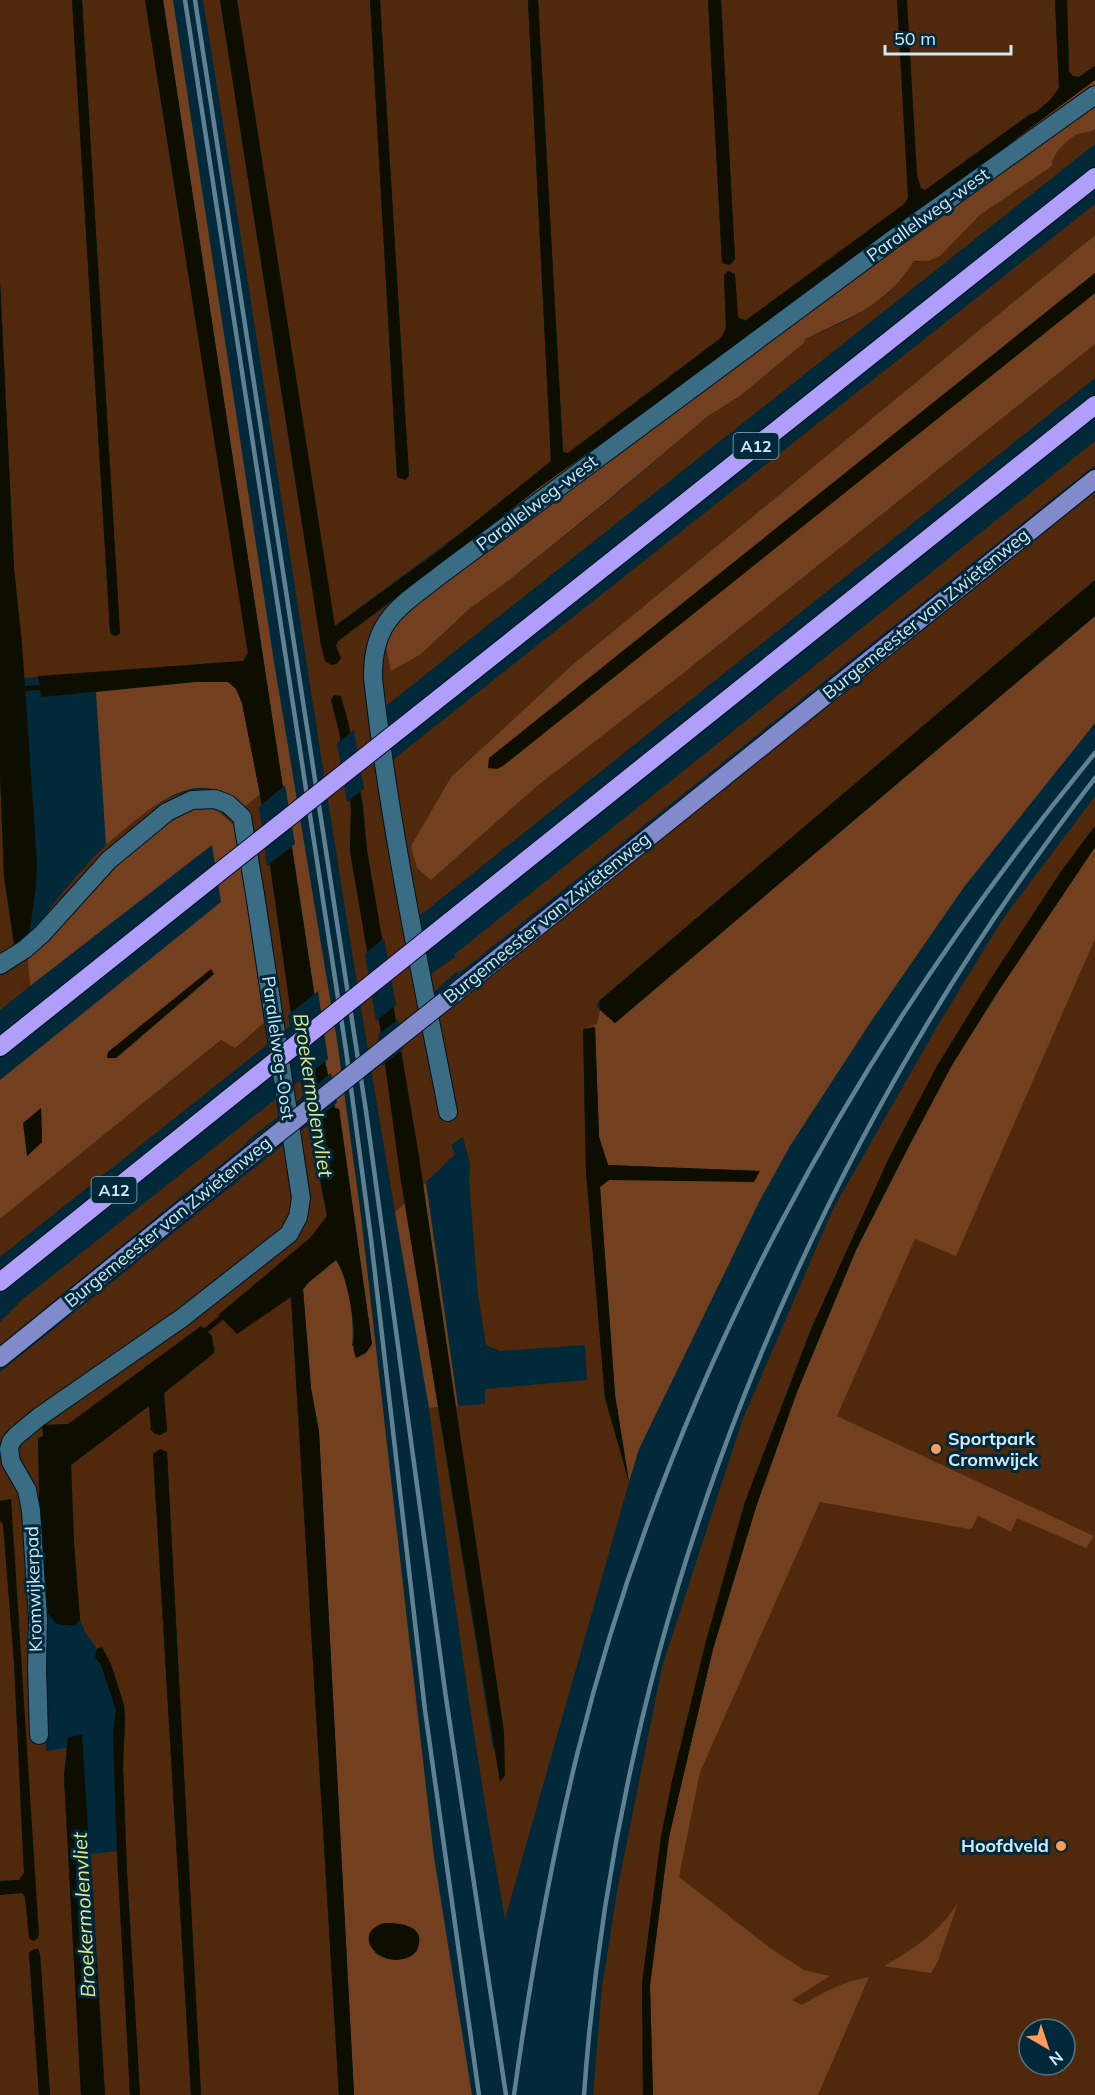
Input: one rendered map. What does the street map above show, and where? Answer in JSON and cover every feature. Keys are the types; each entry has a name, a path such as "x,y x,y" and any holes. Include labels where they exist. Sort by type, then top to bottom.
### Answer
{"highway":[{"name":"A12","path":"0,1047 1095,177"},
{"name":"A12","path":"0,1282 1095,405"}],"main road":[{"name":"Burgemeester van Zwietenweg","path":"0,1358 1095,479"}],"street":[{"name":"Parallelweg-west","path":"448,1112 410,916 377,713 372,662 377,639 393,612 892,240 1095,95"},
{"name":"Parallelweg-Oost","path":"0,965 25,949 42,934 109,860 166,812 192,800 214,799 228,804 242,816 301,1198 298,1217 289,1234 182,1318 39,1417 16,1436 9,1449"},
{"name":"Kromwijkerpad","path":"9,1449 16,1473 27,1490 31,1511 38,1618 39,1735"}],"shaded area":[{"path":"0,0 72,0 110,632 116,636 120,633 82,0 145,0 248,652 243,661 24,678 14,569 0,281"},
{"path":"163,0 173,0 274,662 337,1040 361,1216 434,1857 472,2095 354,2095 319,1432 311,1388 303,1289 336,1260 341,1268 350,1302 353,1326 352,1346 372,1344 339,1109 335,1108 323,1051","holes":["419,1936 417,1951 407,1958 396,1960 385,1958 374,1952"]},
{"path":"203,0 220,0 321,645 336,645 338,641 411,587 469,609 607,502 708,416 740,396 804,343 804,339 846,321 888,294 914,261 919,262 980,215 1051,166 1054,156 1072,138 1095,129 1095,144 377,713 381,769 1095,204 1095,235 571,666 451,777 411,846 431,880 536,787 681,675 1095,344 1095,378 408,925 419,982 455,957 455,954 1095,441 1095,465 458,974 457,971 422,1003 426,1026 1095,492 1095,580 599,1001 596,1005 600,1010 598,1024 583,1029 586,1172 605,1398 629,1482 505,1919 464,1664 429,1408 438,1407 493,1749 504,1732 455,1406 485,1404 485,1389 587,1380 585,1345 500,1351 486,1345 478,1295 469,1180 470,1164 463,1137 451,1145 455,1154 423,1185 367,850 363,802 331,700 339,731 351,808 350,851 380,1027 405,1203 395,1212 345,909"},
{"path":"237,0 370,0 397,476 409,476 380,0 528,0 551,462 478,520 336,625 333,624"},
{"path":"538,0 708,0 722,263 729,265 735,259 721,0 1055,0 1059,88 1050,100 1036,112 746,320 738,318 735,274 729,271 724,276 726,328 721,338 568,453 563,452"},
{"path":"1067,0 1095,0 1095,66 1079,77 1069,72"},
{"path":"1095,80 1095,129 1081,133 1067,142 1058,151 1052,166 980,215 940,256 928,261 914,261 903,277 879,300 852,317 805,339 804,343 740,396 708,416 508,581 469,609 421,654 391,671 385,641 411,587 541,486 644,413"},
{"path":"1095,235 1095,273 490,758 497,769 1095,293 1095,344 681,675 536,787 431,880 417,868 411,846 451,777 571,666"},
{"path":"1095,616 1095,723 964,887 870,1023 790,1146 759,1202 639,1449 629,1482 615,1395 600,1187 609,1180 759,1171 608,1165 599,1137 595,1027 583,1029 597,1024 600,1010 615,1023"},
{"path":"194,682 229,682 236,689 242,703 260,794 242,809 215,790 201,788 186,790 156,805 106,845 96,692"},
{"path":"0,773 4,876 14,948 33,930 71,882 101,850 117,834 153,807 171,797 189,791 206,789 223,794 242,809 260,794 293,1024 0,1257 0,1219 221,1040 236,1047 264,1023 237,828 27,953 30,986 0,1010"},
{"path":"1095,796 1095,826 1060,873 937,1066 889,1158 812,1327 745,1502 706,1641 672,1781 661,1837 642,1983 643,2095 593,2095 602,1987 618,1886 662,1667 742,1421 833,1209 935,1030 1002,920"},
{"path":"208,807 219,812 237,828 264,1023 235,1048 221,1040 0,1219 0,1080 221,902 212,845 30,986 27,953 156,825 189,809","holes":["214,974 116,1058 108,1058","41,1108 42,1142 27,1156 27,1155"]},
{"name":"Sportpark Cromwijck","path":"1095,847 1095,2095 653,2095 650,1985 756,1507 797,1392"},
{"path":"1095,847 1095,939 956,1256 915,1239 837,1416 1094,1536 1086,1548 1017,1518 1011,1532 978,1516 972,1528 969,1529 820,1502 700,1772 679,1877 770,1948 804,1970 830,1976 792,2000 802,2005 834,1988 869,1977 818,2095 653,2095 650,1985 669,1837 713,1649 756,1507 797,1392 856,1250 910,1144 952,1065 999,990"},
{"path":"301,1079 304,1096 0,1345 0,1322 23,1299"},
{"path":"309,1124 327,1216 237,1334 291,1296 339,2095 201,2095 167,1452 153,1454 191,2095 140,2095 127,1871 123,1766 124,1705 111,1664 102,1648 97,1649 85,1632 80,1619 71,1465 149,1405 167,1431 164,1393 214,1353 215,1347 211,1341 68,1425 58,1424 43,1436 39,1497 48,1614 41,1629 46,1751 67,1748 64,1776 81,2095 50,2095 40,1954 34,1949 29,1953 39,2095 0,2095 0,1895 22,1893 25,1897 30,1938 11,1499 0,1501 0,1372"},
{"path":"426,1183 458,1406 455,1406 423,1185"},
{"path":"405,1203 438,1407 429,1408 395,1212"},
{"path":"0,1521 3,1524 14,1662 24,1873 19,1880 0,1881"},
{"path":"118,1851 130,2095 105,2095 91,1854"},
{"path":"958,1903 938,1961 931,1973 884,1966 925,1939 943,1923"}],"water":[{"path":"72,0 82,0 120,633 116,636 110,632"},
{"path":"145,0 163,0 323,1051 335,1108 339,1109 372,1344 366,1353 356,1358 351,1304 343,1274 336,1260 303,1289 311,1388 319,1432 354,2095 339,2095 291,1297 237,1334 218,1315 311,1237 327,1216 299,1071 260,794 242,703 236,689 228,682 194,682 41,697 38,676 243,661 248,654"},
{"path":"220,0 237,0 335,626 440,550 551,461 528,0 538,0 563,452 568,453 721,338 726,328 724,275 728,271 735,274 738,317 745,321 904,204 908,198 897,0 907,0 917,175 921,188 925,190 1036,112 1050,100 1059,88 1055,0 1067,0 1069,72 1079,77 1095,66 1095,80 835,274 541,486 338,641 336,646 341,658 337,664 331,665 325,661 321,645"},
{"path":"370,0 380,0 409,476 405,480 397,477"},
{"path":"708,0 721,0 735,259 730,265 722,263"},
{"path":"1095,273 1095,293 503,766 497,769 488,768 489,758"},
{"path":"0,281 14,569 22,643 37,864 29,937 15,949 4,876 0,773"},
{"path":"1095,580 1095,616 615,1023 600,1010 599,1001"},
{"path":"334,695 341,696 354,753 361,791 367,850 418,1150 504,1732 505,1775 500,1782 400,1175 380,1027 350,851 351,807 339,731 331,700"},
{"path":"1095,826 1095,847 999,990 952,1065 856,1250 797,1392 756,1507 713,1649 669,1837 650,1985 653,2095 643,2095 642,1983 661,1837 672,1781 706,1641 745,1502 812,1327 889,1158 937,1066 990,980 1060,873"},
{"path":"211,969 214,974 116,1058 107,1058 108,1052"},
{"path":"595,1027 599,1137 608,1165 760,1171 754,1182 609,1180 600,1187 615,1395 629,1482 605,1398 586,1172 583,1029"},
{"path":"41,1108 42,1142 27,1156 23,1123"},
{"path":"201,1326 212,1336 214,1353 164,1393 167,1431 161,1435 151,1430 149,1406 71,1465 80,1619 75,1626 56,1624 48,1614 39,1497 38,1438 43,1436 42,1425 68,1424"},
{"path":"160,1449 167,1452 201,2095 191,2095 153,1454"},
{"path":"11,1499 39,1935 33,1941 29,1938 25,1897 22,1893 0,1895 0,1881 19,1880 24,1873 14,1662 3,1524 0,1521 0,1501"},
{"path":"102,1647 111,1664 124,1705 123,1766 127,1871 140,2095 130,2095 117,1855 113,1734 116,1710 101,1665 95,1657 97,1649"},
{"path":"82,1735 105,2095 81,2095 64,1776 68,1737"},
{"path":"384,1923 402,1924 416,1931 419,1943 413,1955 398,1960 388,1959 372,1949 369,1934 374,1928"},
{"path":"38,1949 40,1954 50,2095 39,2095 29,1953"}],"pier":[{"path":"354,730 364,789 347,802 337,743"},
{"path":"285,785 295,844 267,866 259,807"},
{"path":"384,938 396,1005 376,1021 365,954"},
{"path":"318,991 328,1059 298,1083 288,1015"},
{"path":"398,1019 403,1049 382,1066 378,1035"},
{"path":"331,1073 337,1103 307,1127 301,1097"}],"waterway":[{"name":"Broekermolenvliet","path":"19,689 45,687"},
{"name":"Broekermolenvliet","path":"200,1335 226,1314"}],"railway":[{"path":"185,0 346,1050 371,1239 425,1710 479,2095"},
{"path":"195,0 366,1111 446,1698 506,2095"},
{"path":"514,2095 542,1922 558,1836 578,1751 617,1614 664,1480 718,1350 781,1223 850,1100 925,980 1007,865 1095,753"},
{"path":"584,2095 604,1917 637,1741 684,1568 743,1399 814,1235 897,1076 991,924 1095,778"}],"place":[{"name":"Sportpark Cromwijck","path":"936,1449"},
{"name":"Hoofdveld","path":"1061,1846"}]}
